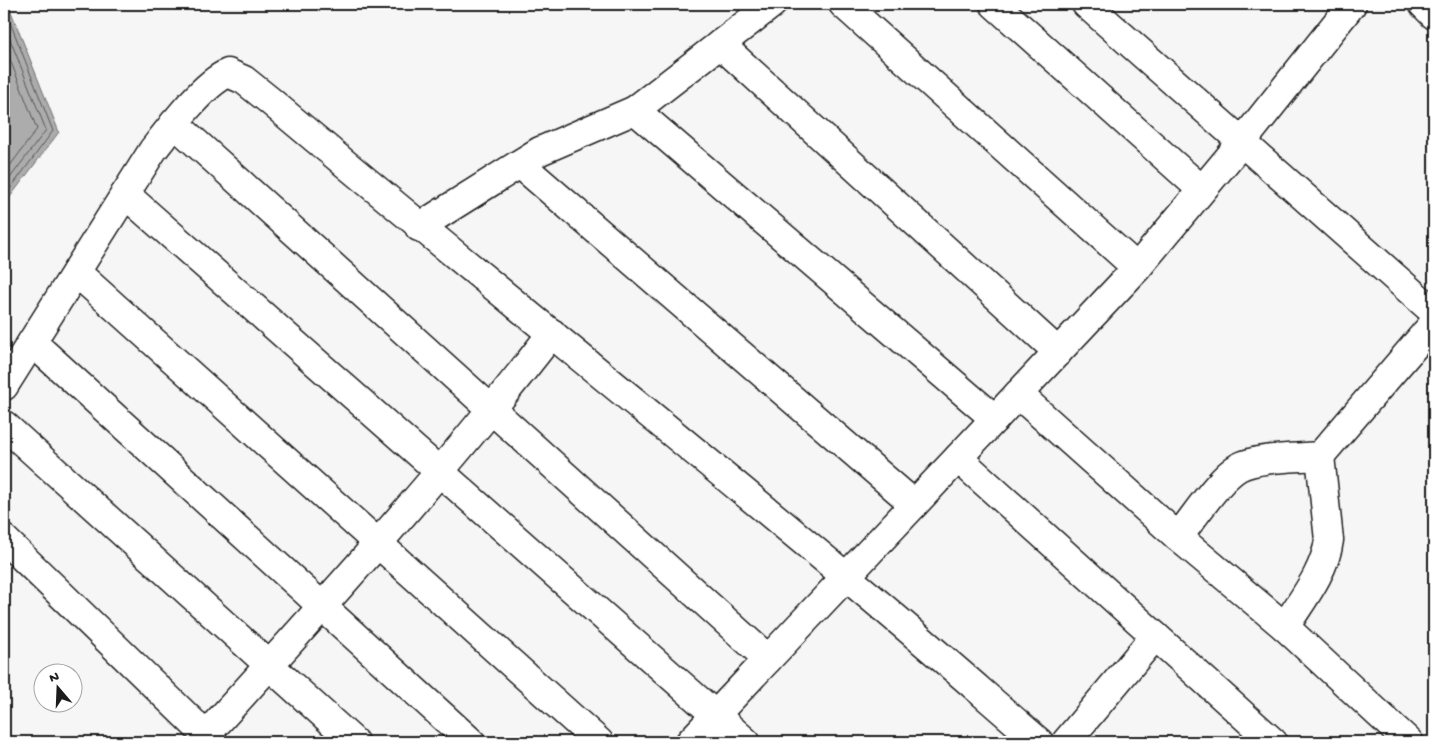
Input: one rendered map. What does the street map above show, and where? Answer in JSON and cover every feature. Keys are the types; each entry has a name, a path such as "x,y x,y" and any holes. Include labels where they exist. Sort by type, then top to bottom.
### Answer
{"main road":[{"path":"419,227 540,151 635,110 772,4"},
{"path":"844,4 1137,268"},
{"path":"994,4 1201,190"},
{"path":"1086,4 1434,312"},
{"path":"690,742 1137,268 1242,142 1352,4"},
{"path":"1423,4 1434,15"},
{"path":"720,44 1058,352"},
{"path":"4,386 153,150 174,123 217,78 228,73 244,80 269,100 419,227 552,333 846,576 1039,742"},
{"path":"635,110 995,418"},
{"path":"174,123 768,659"},
{"path":"520,164 914,504"},
{"path":"125,194 746,742"},
{"path":"76,272 599,742"},
{"path":"1178,537 1226,477 1240,467 1256,462 1320,456 1434,323"},
{"path":"4,539 210,739 270,666 378,544 492,410 552,333"},
{"path":"32,342 471,742"},
{"path":"1018,394 1178,537 1285,628 1409,742"},
{"path":"4,425 354,742"},
{"path":"1285,628 1328,551 1329,540 1320,456"},
{"path":"958,458 1273,742"},
{"path":"1066,742 1155,636"}],"water":[{"path":"4,4 8,4 59,132 4,205"}]}
